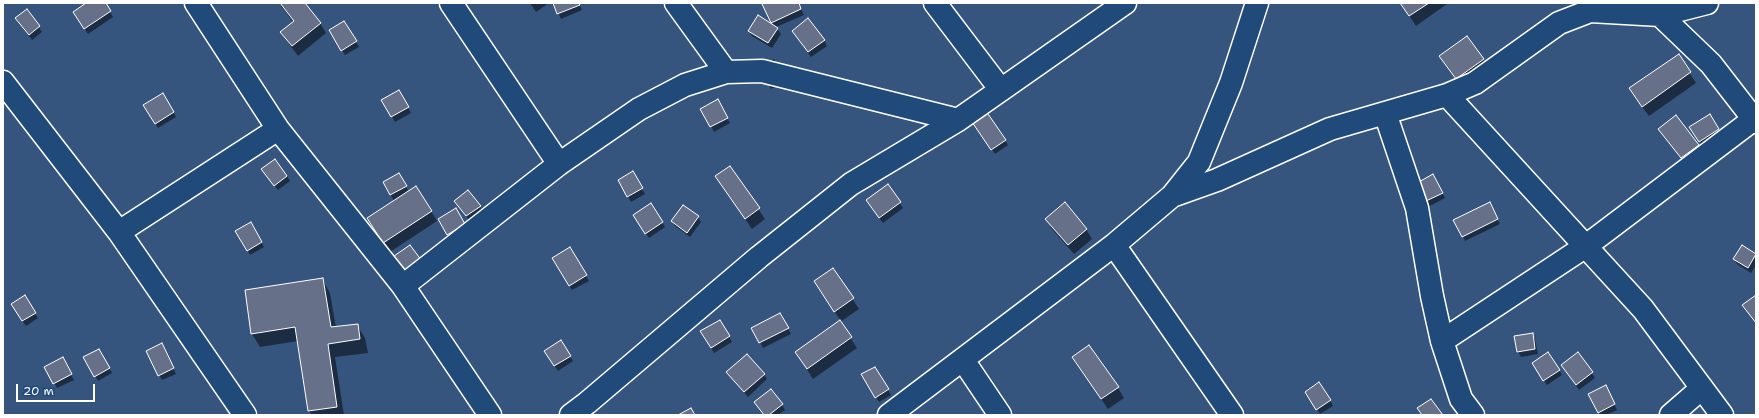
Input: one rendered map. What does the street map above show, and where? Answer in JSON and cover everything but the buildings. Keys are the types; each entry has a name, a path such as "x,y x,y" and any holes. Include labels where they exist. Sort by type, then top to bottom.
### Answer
{"street":[{"path":"196,3 278,129 403,286 490,415"},
{"path":"451,3 559,164"},
{"path":"676,3 726,72"},
{"path":"935,3 1001,90"},
{"path":"583,411 759,257 851,184 958,120 1125,3"},
{"path":"889,415 1114,244 1172,196 1199,162 1231,83 1257,3"},
{"path":"1172,196 1217,180 1330,129 1448,95 1475,83 1559,23 1590,11 1656,9 1707,3"},
{"path":"1442,341 1586,246 1755,121 1711,64 1656,9"},
{"path":"403,286 559,164 639,109 685,85 726,72 762,71 958,120"},
{"path":"3,82 119,232 245,415"},
{"path":"1448,95 1643,309 1722,415"},
{"path":"1385,113 1417,208 1432,296 1442,341 1461,399 1473,415"},
{"path":"119,232 278,129"},
{"path":"1114,244 1232,415"},
{"path":"963,360 1000,415"},
{"path":"1671,415 1702,388"}]}
